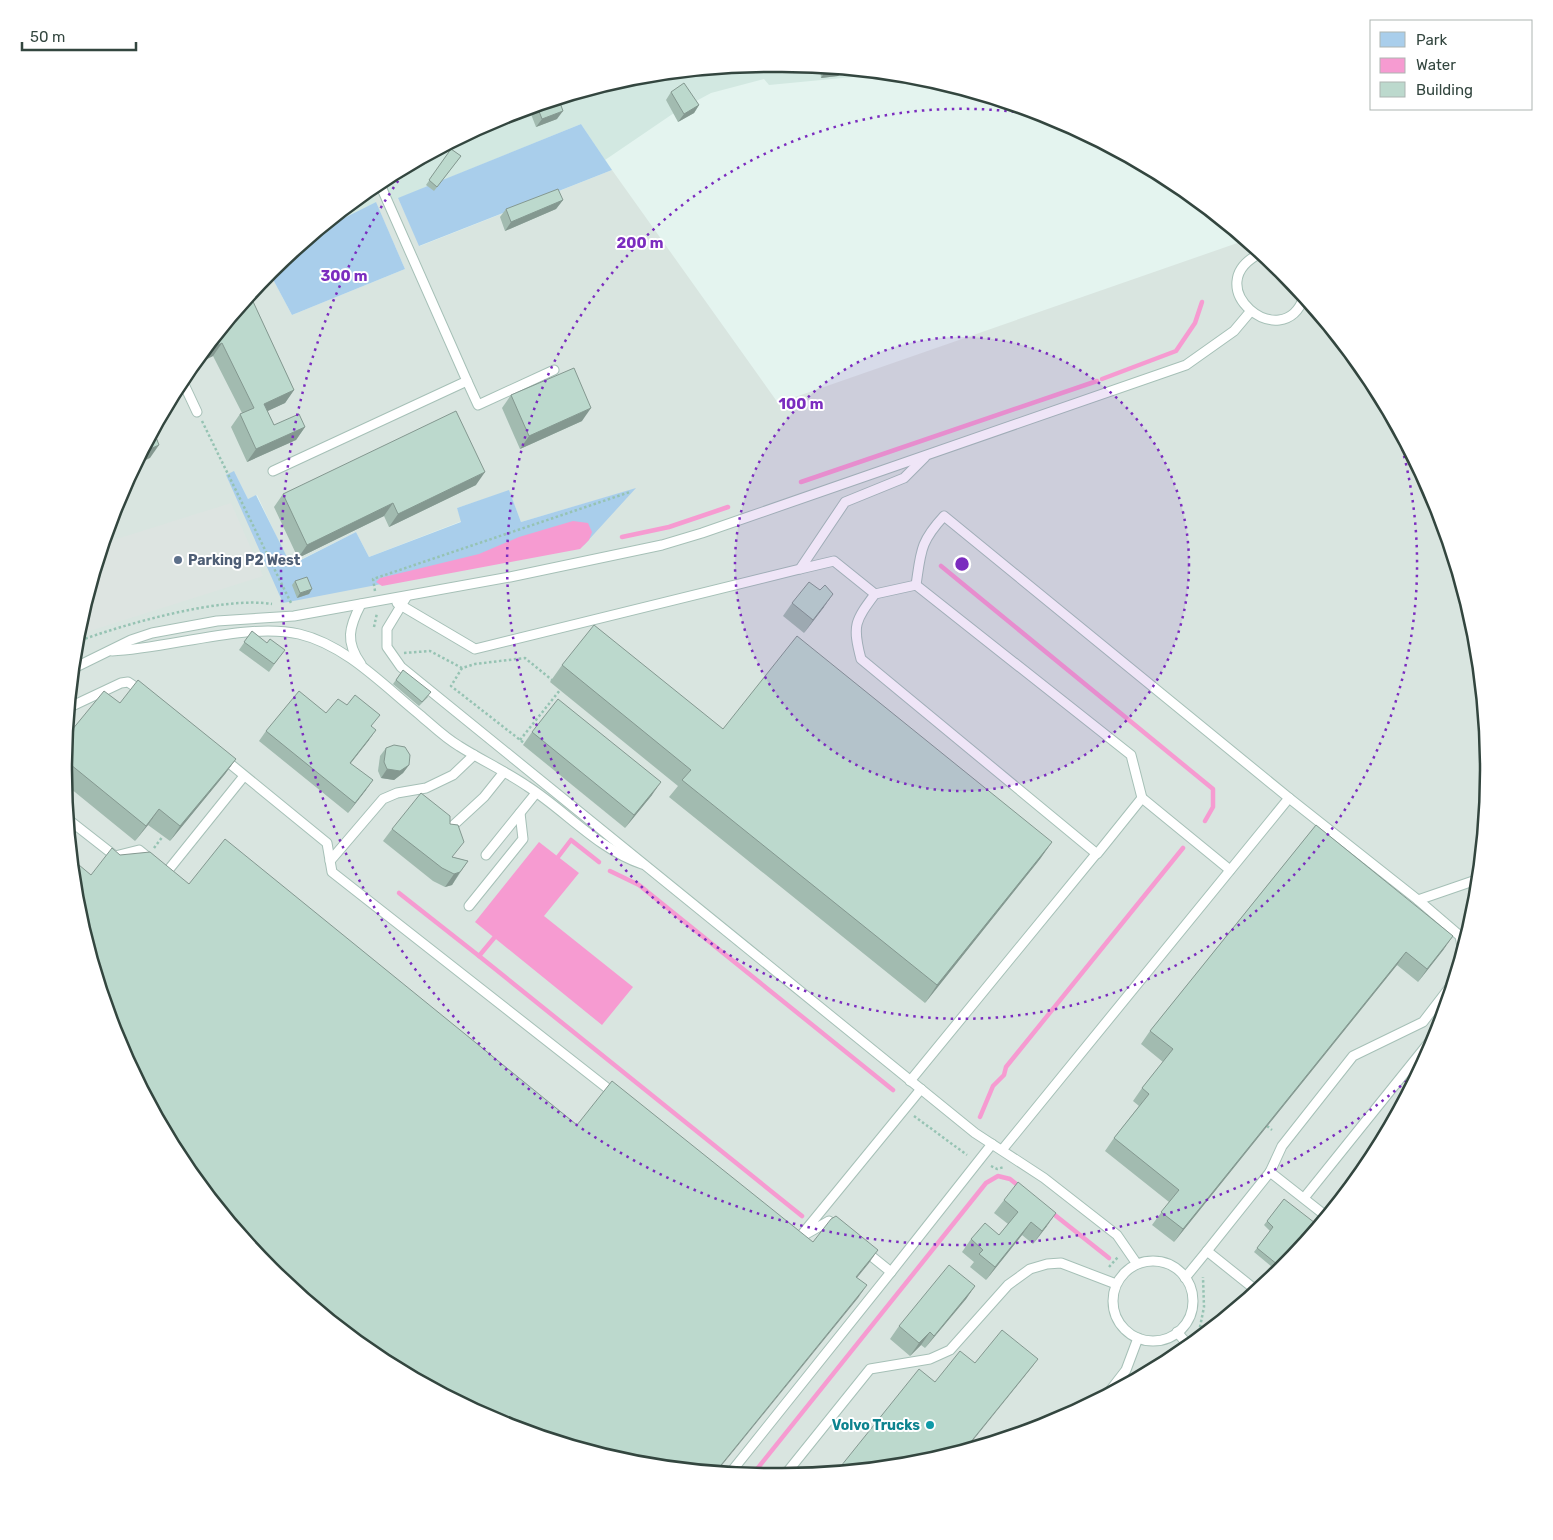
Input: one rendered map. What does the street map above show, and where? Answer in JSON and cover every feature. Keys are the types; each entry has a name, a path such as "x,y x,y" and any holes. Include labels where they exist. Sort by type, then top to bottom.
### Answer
{"lane":[{"path":"382,190 478,405 554,370"},
{"path":"1255,257 1243,266 1238,276 1237,287 1240,298 1250,312 1264,319 1285,318 1295,312 1300,303"},
{"path":"81,665 152,633 217,621 294,616 407,596 662,545 702,533 1186,365 1234,331 1250,312"},
{"path":"273,471 468,380"},
{"path":"186,388 198,412"},
{"path":"800,569 845,502 904,478 928,455"},
{"path":"916,585 920,556 926,536 944,516 1289,798 1418,900 1460,937"},
{"path":"390,599 476,649 834,561 875,594"},
{"path":"916,585 875,594 858,616 854,634 861,659 1096,854"},
{"path":"916,585 1131,755 1142,798 1230,870"},
{"path":"407,596 387,630 387,647 401,667 975,1133 1044,1178 1117,1235 1137,1264"},
{"path":"361,604 350,630 350,646 366,671"},
{"path":"106,652 142,650 254,631 279,631 300,634 321,642 340,652 366,671 457,745 536,793 625,858 648,866"},
{"path":"76,704 121,683 128,682 152,700"},
{"path":"214,750 327,843 332,872 620,1098"},
{"path":"330,861 383,799 398,793 426,788 453,775 474,755"},
{"path":"446,832 484,797 504,772"},
{"path":"75,825 115,856 138,850 166,872 244,776"},
{"path":"486,855 536,793"},
{"path":"910,1080 1142,798"},
{"path":"1002,1150 1289,798"},
{"path":"469,906 523,839 520,813"},
{"path":"1418,900 1471,881"},
{"path":"1185,1278 1270,1172 1282,1146 1353,1056 1423,1022 1442,998"},
{"path":"1304,1198 1419,1054"},
{"path":"799,1238 921,1090"},
{"path":"735,1466 992,1144"},
{"path":"1270,1172 1322,1212"},
{"path":"799,1238 829,1221 843,1232"},
{"path":"791,1232 799,1238"},
{"path":"857,1244 891,1272"},
{"path":"1207,1251 1251,1287"},
{"path":"1150,1261 1164,1262 1176,1268 1185,1278 1191,1288 1192,1301 1186,1323 1177,1332 1158,1340 1138,1338 1122,1326 1114,1309 1113,1296 1116,1284 1122,1276 1137,1264 1150,1261"},
{"path":"791,1468 870,1369 930,1359 950,1350 1008,1285 1030,1269 1047,1264 1061,1263 1116,1284"},
{"path":"1177,1332 1184,1340"},
{"path":"1117,1382 1126,1370 1138,1338"}],"path":[{"path":"198,412 292,606"},
{"path":"377,601 373,579 630,492"},
{"path":"462,668 451,686 524,743"},
{"path":"520,740 560,690"},
{"path":"150,853 164,836"},
{"path":"914,1116 967,1155"},
{"path":"1267,1126 1272,1130"},
{"path":"1109,1267 1120,1254"},
{"path":"1200,1329 1204,1307 1202,1280 1205,1271"}],"shaded area":[{"path":"770,72 858,77 769,85 764,79 711,93 674,113 605,160 581,124 392,201 386,187 462,144 503,126 589,96 679,78 724,74"},
{"name":"Volvo Trucks","path":"612,170 778,403 1239,243 1276,277 1307,310 1363,382 1409,462 1427,503 1457,589 1467,634 1475,679 1479,724 1480,770 1479,816 1475,861 1467,906 1457,951 1427,1037 1409,1078 1363,1158 1307,1230 1276,1263 1208,1323 1171,1350 1091,1396 1050,1414 964,1444 919,1454 874,1462 783,1468 679,1462 620,1451 89,920 78,861 74,816 72,770 74,724 78,679 96,589 126,503 144,462 190,382 217,345 274,281 292,315 405,269 373,196 383,190 392,201 398,198 420,246","holes":["234,471 248,499 257,495 290,565 356,532 369,557 462,521 457,508 509,491 521,522 634,489 283,603"]},
{"path":"373,196 376,202 343,218"},
{"name":"Parking P2 West","path":"231,503 263,576 86,632 96,589 112,540"}],"green space":[{"path":"581,124 612,170 419,246 398,198"},
{"path":"376,202 405,269 292,315 274,281 310,246 343,218"},
{"path":"234,471 248,499 256,495 291,565 356,532 369,557 461,522 457,508 509,490 521,522 636,488 584,545 283,603 226,475"}],"water":[{"path":"573,521 588,523 592,532 589,540 580,549 382,586 376,582 380,578 479,554 519,537"},
{"path":"539,842 579,873 544,916 633,987 602,1025 475,922"}],"building":[{"path":"684,83 699,105 684,114 671,92"},
{"path":"561,105 563,111 542,119 539,112"},
{"path":"450,150 452,150 461,156 437,187 429,180"},
{"path":"558,189 563,200 511,222 506,209"},
{"path":"253,302 294,390 264,404 274,425 299,414 305,427 256,449 240,414 254,408 222,343 216,346"},
{"path":"574,368 591,408 529,436 511,395"},
{"path":"456,411 485,472 398,514 393,503 307,545 283,494"},
{"path":"157,439 159,445 151,448"},
{"path":"307,577 312,589 300,593 295,581"},
{"path":"809,582 820,590 825,585 833,594 813,620 792,603"},
{"path":"594,625 723,729 797,636 1052,842 937,985 682,780 691,770 562,665"},
{"path":"252,631 267,643 270,639 285,650 274,664 244,642"},
{"path":"403,670 431,692 422,702 396,680"},
{"path":"138,680 236,759 180,826 159,809 146,826 72,766 74,728 104,691 120,703"},
{"path":"299,691 326,713 338,699 347,705 355,695 380,715 371,726 376,730 350,763 373,780 355,803 266,731"},
{"path":"558,699 661,782 634,815 532,732"},
{"path":"394,745 405,747 410,755 409,765 400,771 387,769 384,762 386,748"},
{"path":"421,793 450,816 450,824 458,825 464,842 452,857 468,861 460,872 454,874 442,868 392,829"},
{"path":"1316,825 1453,936 1427,969 1406,952 1183,1229 1161,1212 1179,1190 1114,1138 1149,1094 1142,1088 1173,1049 1150,1031"},
{"path":"225,839 577,1125 612,1081 813,1242 831,1219 836,1216 878,1250 856,1277 867,1285 720,1466 679,1462 589,1444 503,1414 462,1396 382,1350 345,1323 277,1263 246,1230 190,1158 144,1078 126,1037 96,951 79,865 91,875 112,848 120,855 150,852 189,884"},
{"path":"1018,1182 1056,1213 1042,1231 1031,1222 995,1267 979,1254 983,1250 971,1239 985,1223 999,1235 1018,1212 1004,1200"},
{"path":"1284,1199 1314,1222 1276,1263 1257,1248 1273,1227 1267,1221"},
{"path":"949,1265 975,1286 934,1336 930,1332 919,1343 899,1326"},
{"name":"Volvo Trucks","path":"1002,1330 1038,1359 971,1442 919,1454 874,1462 842,1465 919,1369 935,1382 960,1351 975,1363"}],"waterway":[{"path":"1102,379 1176,351 1195,323 1202,302"},
{"path":"801,482 1097,381"},
{"path":"622,537 669,527 728,507"},
{"path":"941,566 1213,789 1213,807 1205,821"},
{"path":"558,857 571,840 599,862"},
{"path":"980,1117 993,1086 1004,1075 1006,1067 1183,848"},
{"path":"610,871 639,885 893,1090"},
{"path":"399,893 479,956"},
{"path":"494,938 479,956 802,1216"},
{"path":"758,1467 986,1183 998,1176 1010,1179 1020,1187"},
{"path":"1051,1212 1109,1258"}],"place":[{"name":"Parking P2 West","path":"178,560"},
{"name":"Volvo Trucks","path":"930,1425"}]}
